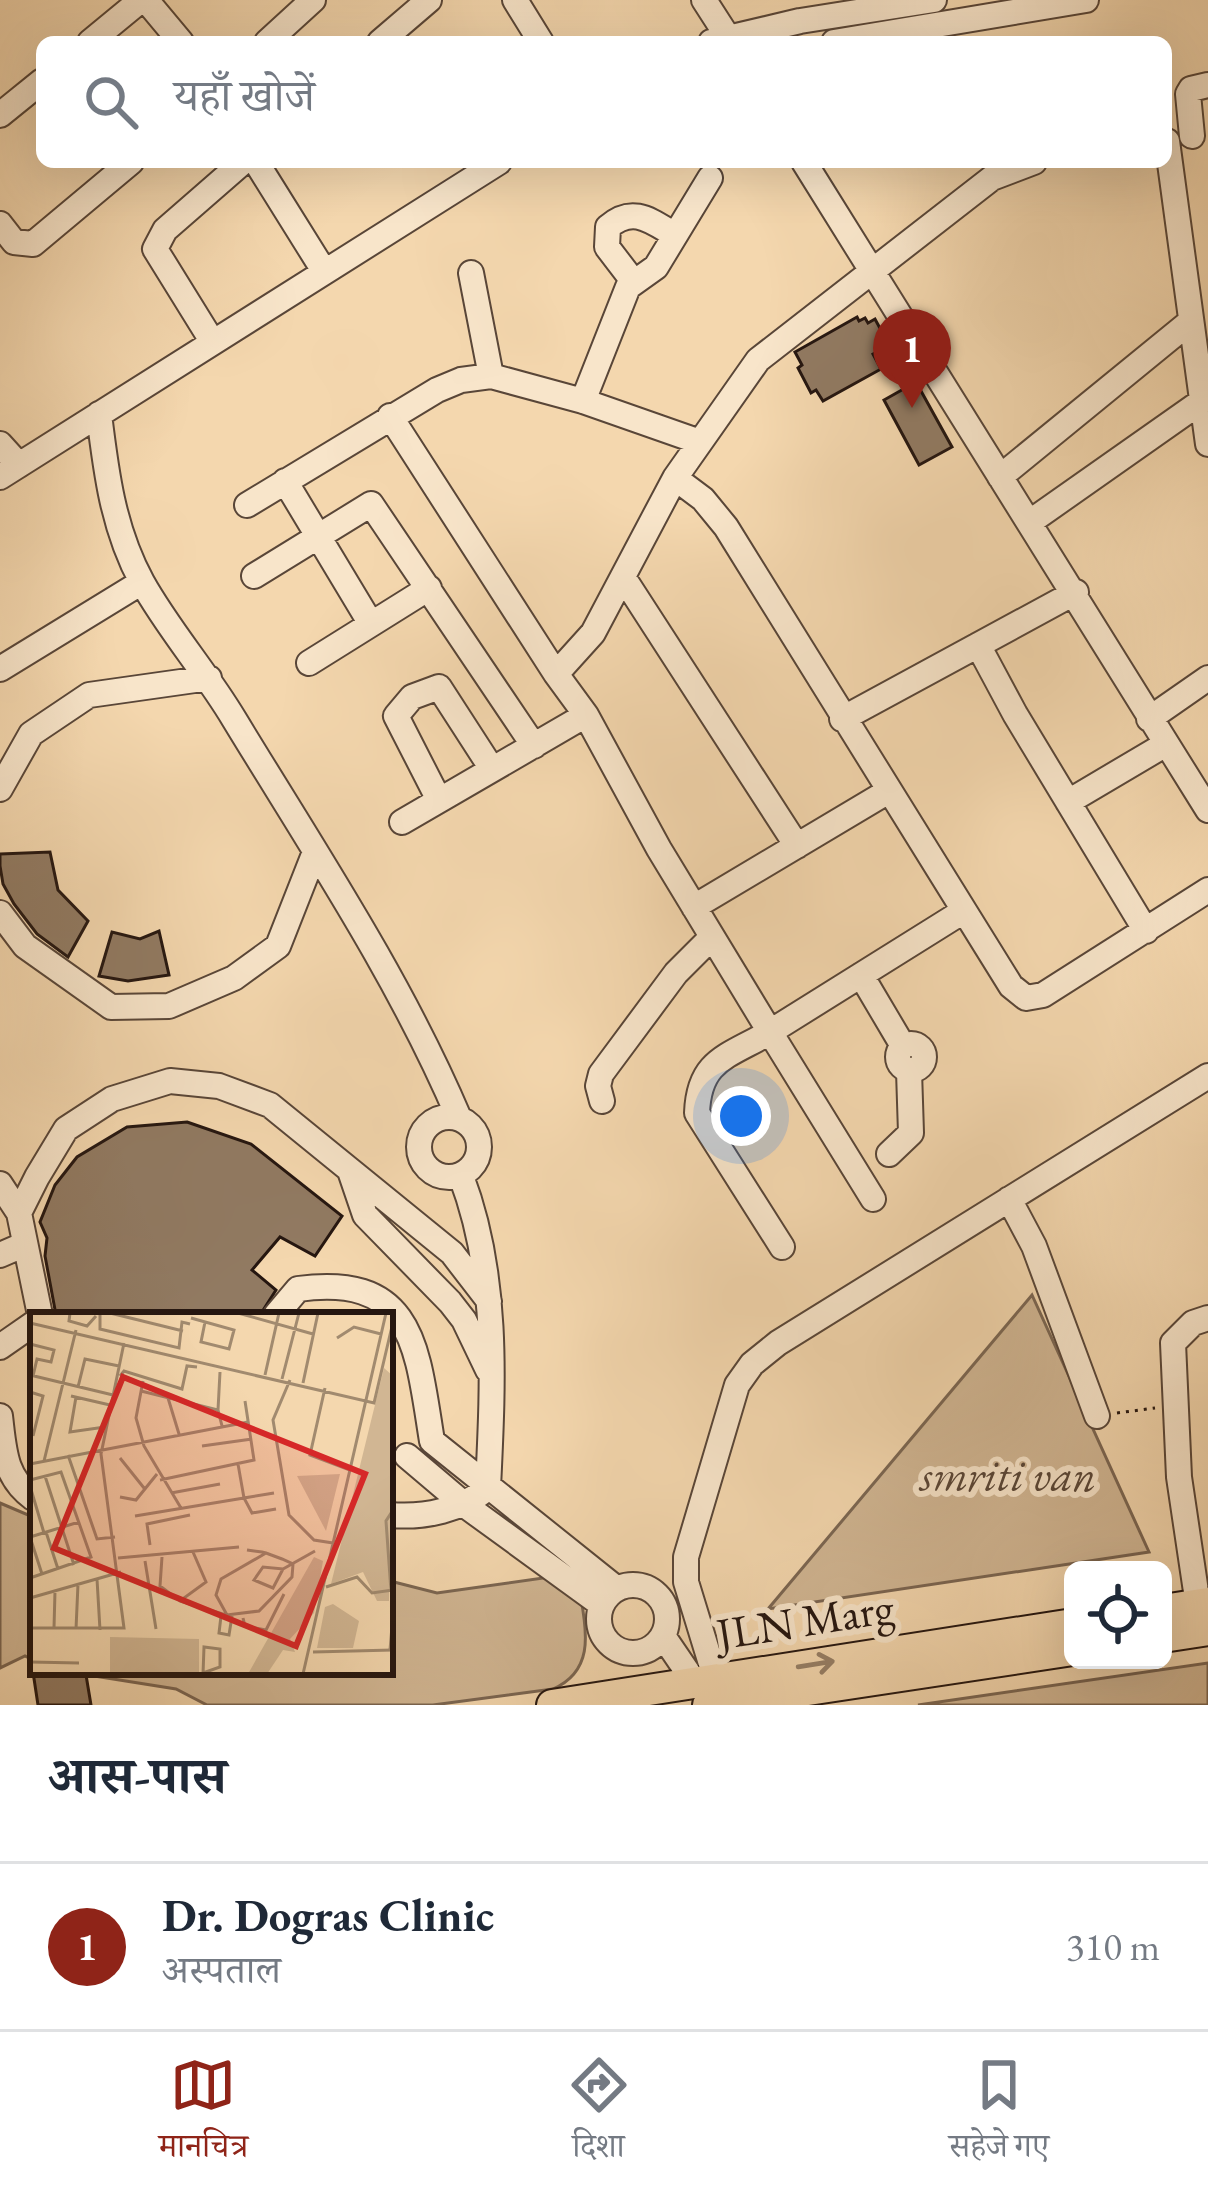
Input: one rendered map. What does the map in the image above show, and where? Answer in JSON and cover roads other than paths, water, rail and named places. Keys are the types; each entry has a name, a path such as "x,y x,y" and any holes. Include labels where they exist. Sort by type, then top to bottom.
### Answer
{"main road":[{"path":"1172,1610 1205,1612"},
{"path":"1172,1631 1205,1612"},
{"name":"JLN Marg","path":"707,1689 1064,1626"},
{"name":"JLN Marg","path":"564,1703 1064,1651"}],"street":[{"path":"98,36 144,0 176,36"},
{"path":"274,36 313,0"},
{"path":"387,36 429,0"},
{"path":"515,0 537,36"},
{"path":"704,0 721,36"},
{"path":"738,36 852,6 934,0"},
{"path":"871,36 1086,0"},
{"path":"1030,522 1206,424 1192,321 1183,138 1188,94 1208,85"},
{"path":"0,116 36,86"},
{"path":"0,224 14,242 33,244 124,168"},
{"path":"212,341 155,243 236,168"},
{"path":"260,168 324,271"},
{"path":"0,444 9,471 489,168"},
{"path":"808,168 1208,810"},
{"path":"556,674 593,633 675,478 758,360 992,178 1018,168"},
{"path":"583,400 633,281 656,267 710,178"},
{"path":"633,281 607,247 608,227 627,214 643,216 675,235"},
{"path":"471,273 491,376"},
{"path":"1000,477 1192,321"},
{"path":"247,505 390,416 449,385 491,376 583,400 700,442"},
{"path":"99,414 107,484 142,582 209,678 397,987 459,1118 475,1131 480,1151 477,1162 461,1176 442,1177 425,1167 418,1148 420,1138 440,1118 459,1118"},
{"path":"390,416 586,716 694,907 873,1199"},
{"path":"675,478 703,499 726,527 962,912 1011,986 1026,998 1043,995 1208,890"},
{"path":"284,481 371,624"},
{"path":"254,576 370,504 534,746"},
{"path":"623,577 796,846"},
{"path":"0,669 142,582"},
{"path":"309,663 429,588"},
{"path":"842,719 1076,592"},
{"path":"978,645 1147,931"},
{"path":"0,789 31,734 89,695 209,678"},
{"path":"1149,718 1208,678"},
{"path":"440,800 396,716 412,697 439,687 492,769"},
{"path":"402,822 586,716"},
{"path":"1068,802 1166,744"},
{"path":"694,907 887,792"},
{"path":"0,913 25,946 111,1007 170,1006 234,978 278,946 315,852"},
{"path":"782,1247 697,1113 705,1070 962,912"},
{"path":"602,1101 601,1075 676,973 712,937"},
{"path":"861,975 905,1058 911,1132 889,1154"},
{"path":"707,1689 686,1582 686,1557 737,1385 752,1364 797,1330 1208,1076"},
{"path":"39,1312 12,1250 19,1213 66,1129 112,1099 170,1081 219,1086 270,1106 452,1253 489,1301"},
{"path":"349,1168 365,1215 450,1301 491,1376"},
{"path":"393,1515 466,1506 488,1488 489,1301 477,1217 461,1176"},
{"path":"0,1184 19,1213"},
{"path":"1010,1198 1034,1246 1097,1416"},
{"path":"278,1312 298,1288 322,1285 369,1290 398,1313 419,1362 432,1441 610,1597"},
{"path":"1205,1612 1179,1478 1173,1342 1193,1323 1208,1318"},
{"path":"0,1347 30,1326"},
{"path":"0,1416 7,1466 18,1487 30,1496"},
{"path":"432,1441 399,1457 466,1506 610,1597"},
{"path":"649,1589 686,1557"},
{"path":"639,1585 649,1589 668,1615 663,1636 646,1651 623,1652 600,1628 610,1597 639,1585"},
{"path":"663,1636 707,1689"},
{"path":"613,1695 623,1652"}],"place":[{"name":"Dr. Dogras Clinic","path":"912,408"}],"park label":[{"name":"smriti van","path":"1008,1475"}]}
